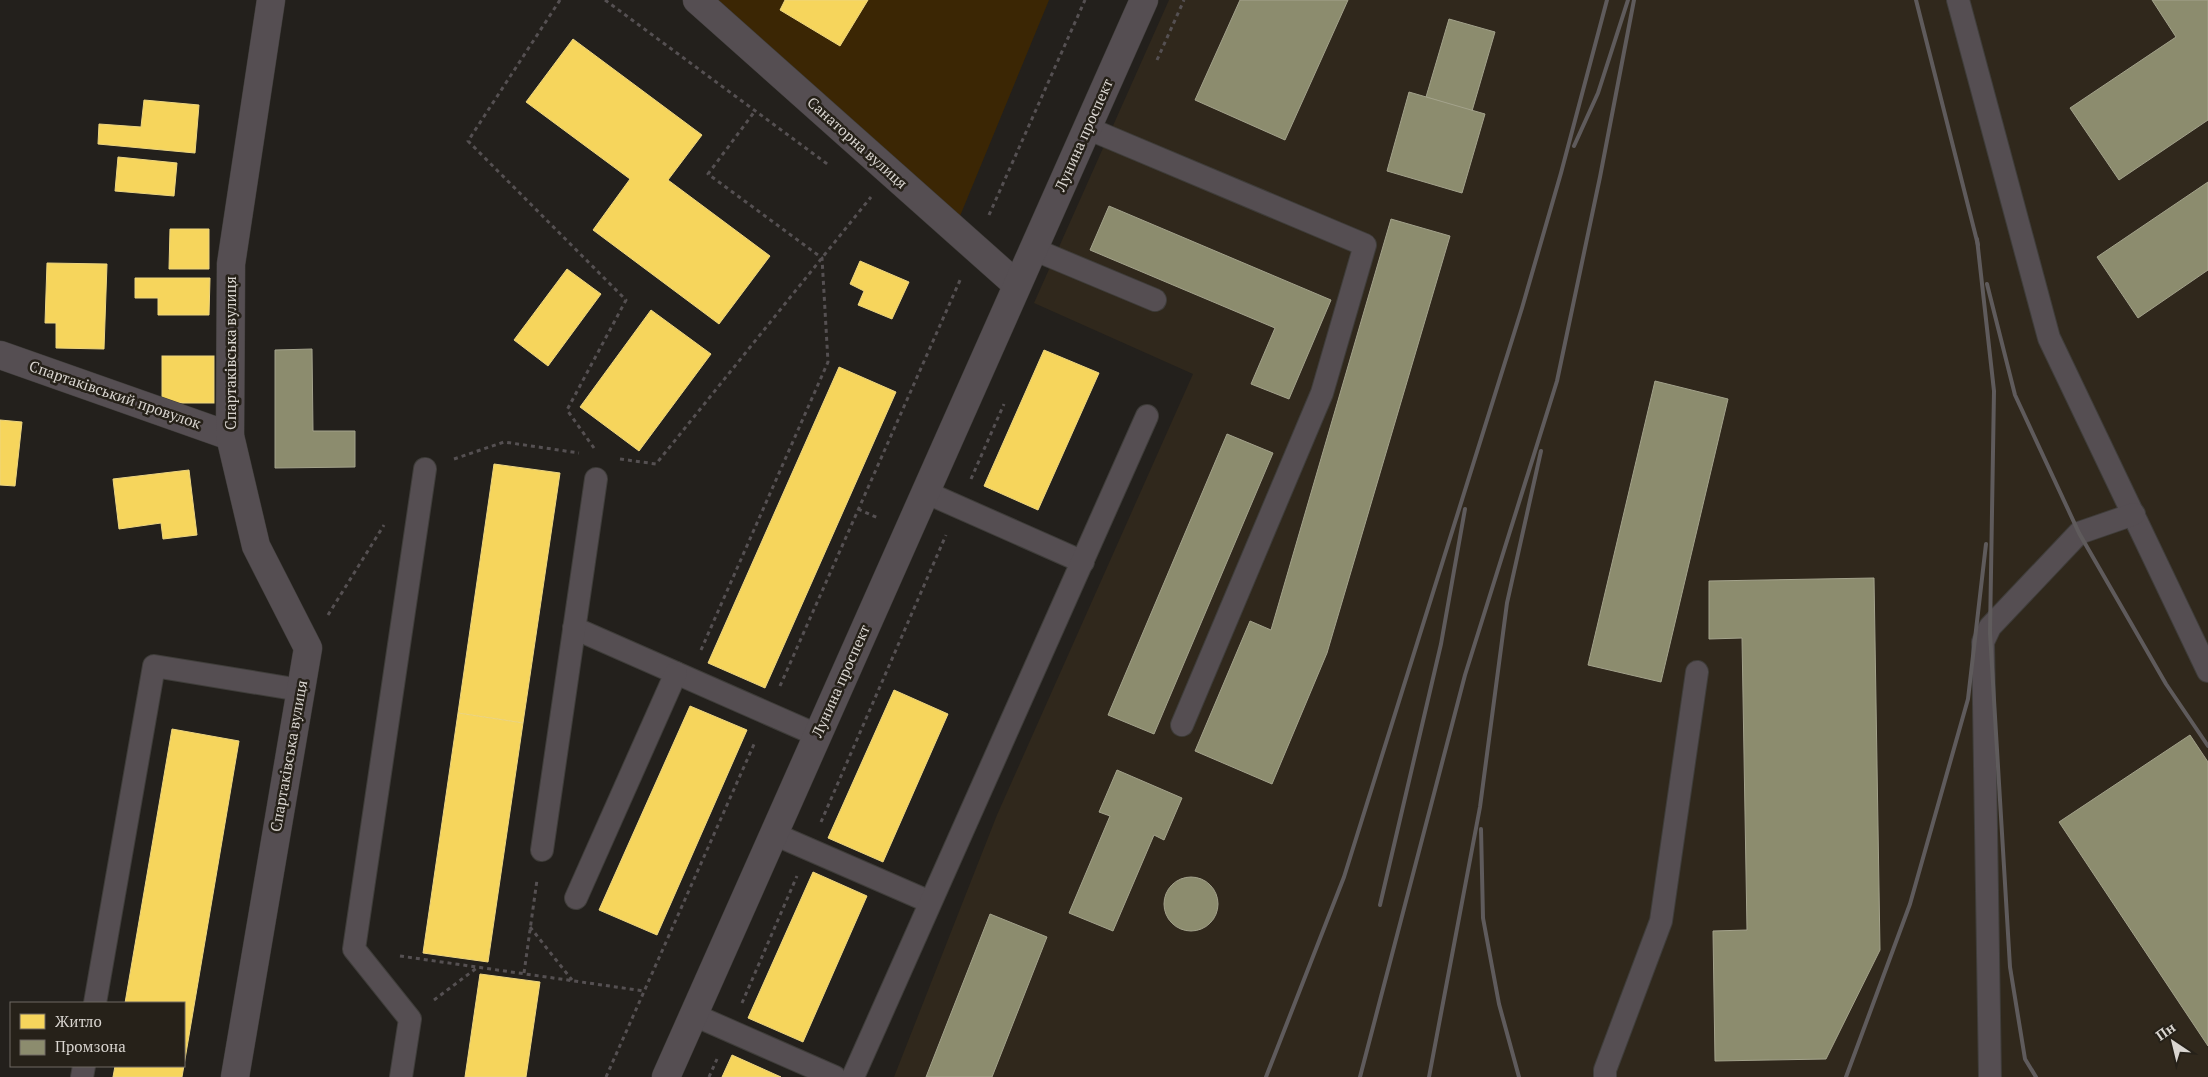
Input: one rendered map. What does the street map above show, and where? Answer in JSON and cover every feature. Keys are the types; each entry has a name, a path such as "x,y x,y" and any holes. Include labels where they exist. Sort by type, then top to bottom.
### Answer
{"street":[{"name":"Спартаківська вулиця","path":"235,1077 308,648 256,546 230,436 231,264 271,0"},
{"name":"Санаторна вулиця","path":"697,0 974,247 1025,268"},
{"name":"Лунина проспект","path":"666,1077 1144,0"},
{"name":"Спартаківський провулок","path":"0,355 230,436"}],"lane":[{"path":"1958,0 2049,338 2208,671"},
{"path":"1087,128 1366,245 1322,393 1182,725"},
{"path":"1025,268 1156,300"},
{"path":"853,1077 1147,416"},
{"path":"401,1077 410,1019 354,949 425,469"},
{"path":"542,850 596,479"},
{"path":"925,492 1082,562"},
{"path":"1990,1077 1983,642 1990,627 2080,533 2134,514"},
{"path":"574,628 817,735"},
{"path":"95,1002 154,666 300,690"},
{"path":"1604,1077 1661,921 1697,672"},
{"path":"576,898 682,676"},
{"path":"774,834 930,902"},
{"path":"694,1015 835,1077"}],"path":[{"path":"560,0 468,141 626,300 566,410 600,456"},
{"path":"605,0 833,168"},
{"path":"606,1077 1085,0"},
{"path":"1156,62 1184,0"},
{"path":"755,111 708,174 822,258"},
{"path":"656,464 872,197 864,191"},
{"path":"682,676 828,362 822,258"},
{"path":"710,1077 1007,398"},
{"path":"425,469 504,442 563,451"},
{"path":"308,648 386,522"},
{"path":"524,973 542,850"},
{"path":"530,927 573,980"},
{"path":"354,949 644,990"},
{"path":"410,1019 478,967"}],"shaded area":[{"path":"718,0 1049,0 960,216"},
{"path":"1169,0 2208,0 2208,1077 894,1077 997,815 1193,374 1034,303"}],"building: Житло":[{"path":"785,0 868,0 840,46 780,10"},
{"path":"573,39 702,135 668,180 770,256 719,324 593,230 630,179 526,102"},
{"path":"144,100 199,105 195,153 98,144 99,124 141,127"},
{"path":"118,157 177,163 174,196 115,191"},
{"path":"170,229 209,229 209,269 169,269"},
{"path":"860,261 909,282 892,319 858,305 864,291 850,284"},
{"path":"47,263 107,264 104,349 56,348 56,323 45,323"},
{"path":"567,269 601,294 548,366 514,340"},
{"path":"135,278 210,278 209,315 158,315 158,298 135,298"},
{"path":"651,310 711,354 639,451 580,407"},
{"path":"1044,350 1099,373 1038,510 984,486"},
{"path":"162,356 214,356 214,403 162,403"},
{"path":"839,367 896,392 765,688 708,663"},
{"path":"0,420 22,422 15,486 0,485"},
{"path":"494,464 560,473 523,723 458,713"},
{"path":"189,470 197,535 163,539 161,523 119,529 113,479"},
{"path":"894,690 948,714 883,862 828,838"},
{"path":"690,706 747,730 657,935 599,910"},
{"path":"458,713 523,723 488,962 423,953"},
{"path":"172,729 239,741 185,1059 185,1002 125,1002"},
{"path":"813,872 867,896 803,1042 748,1018"},
{"path":"480,974 540,982 526,1077 465,1077"},
{"path":"732,1055 781,1077 722,1077"},
{"path":"115,1067 184,1067 182,1077 113,1077"}],"building: Промзона":[{"path":"1240,0 1348,0 1285,140 1195,100"},
{"path":"2152,0 2208,0 2208,120 2119,180 2070,108 2176,37"},
{"path":"1449,19 1495,32 1472,111 1426,97"},
{"path":"1409,92 1485,114 1462,193 1387,171"},
{"path":"2208,182 2208,270 2138,318 2097,257"},
{"path":"1109,206 1331,300 1289,399 1251,384 1275,328 1090,250"},
{"path":"1391,219 1450,236 1327,653 1272,784 1195,751 1250,621 1271,630"},
{"path":"312,349 313,431 355,431 355,467 275,468 275,350"},
{"path":"1655,381 1728,399 1661,682 1588,665"},
{"path":"1227,434 1273,453 1154,734 1108,715"},
{"path":"1874,578 1880,950 1826,1059 1715,1061 1713,931 1747,930 1742,638 1709,639 1709,581"},
{"path":"2190,735 2208,762 2208,1046 2059,822"},
{"path":"1117,770 1182,798 1164,840 1154,835 1113,931 1069,913 1110,816 1099,812"},
{"path":"1191,877 1201,879 1210,885 1216,894 1218,904 1216,914 1210,923 1201,929 1191,931 1181,929 1172,923 1166,914 1164,904 1166,894 1172,885 1181,879"},
{"path":"990,914 1047,937 992,1077 926,1077"}],"railway":[{"path":"1266,1077 1344,877 1522,308 1561,173 1607,0"},
{"path":"1574,146 1598,93 1628,0"},
{"path":"1360,1077 1465,675 1557,381 1600,177 1634,0"},
{"path":"1916,0 1978,245"},
{"path":"1977,239 1994,391 1990,633 2010,967 2025,1059 2036,1077"},
{"path":"1987,284 2015,395 2079,533 2166,684 2208,746"},
{"path":"1429,1077 1480,807 1507,603 1541,451"},
{"path":"1380,905 1441,644 1465,509"},
{"path":"1846,1077 1910,904 1968,699 1986,544"},
{"path":"1481,829 1483,918 1499,1004 1519,1077"}]}
